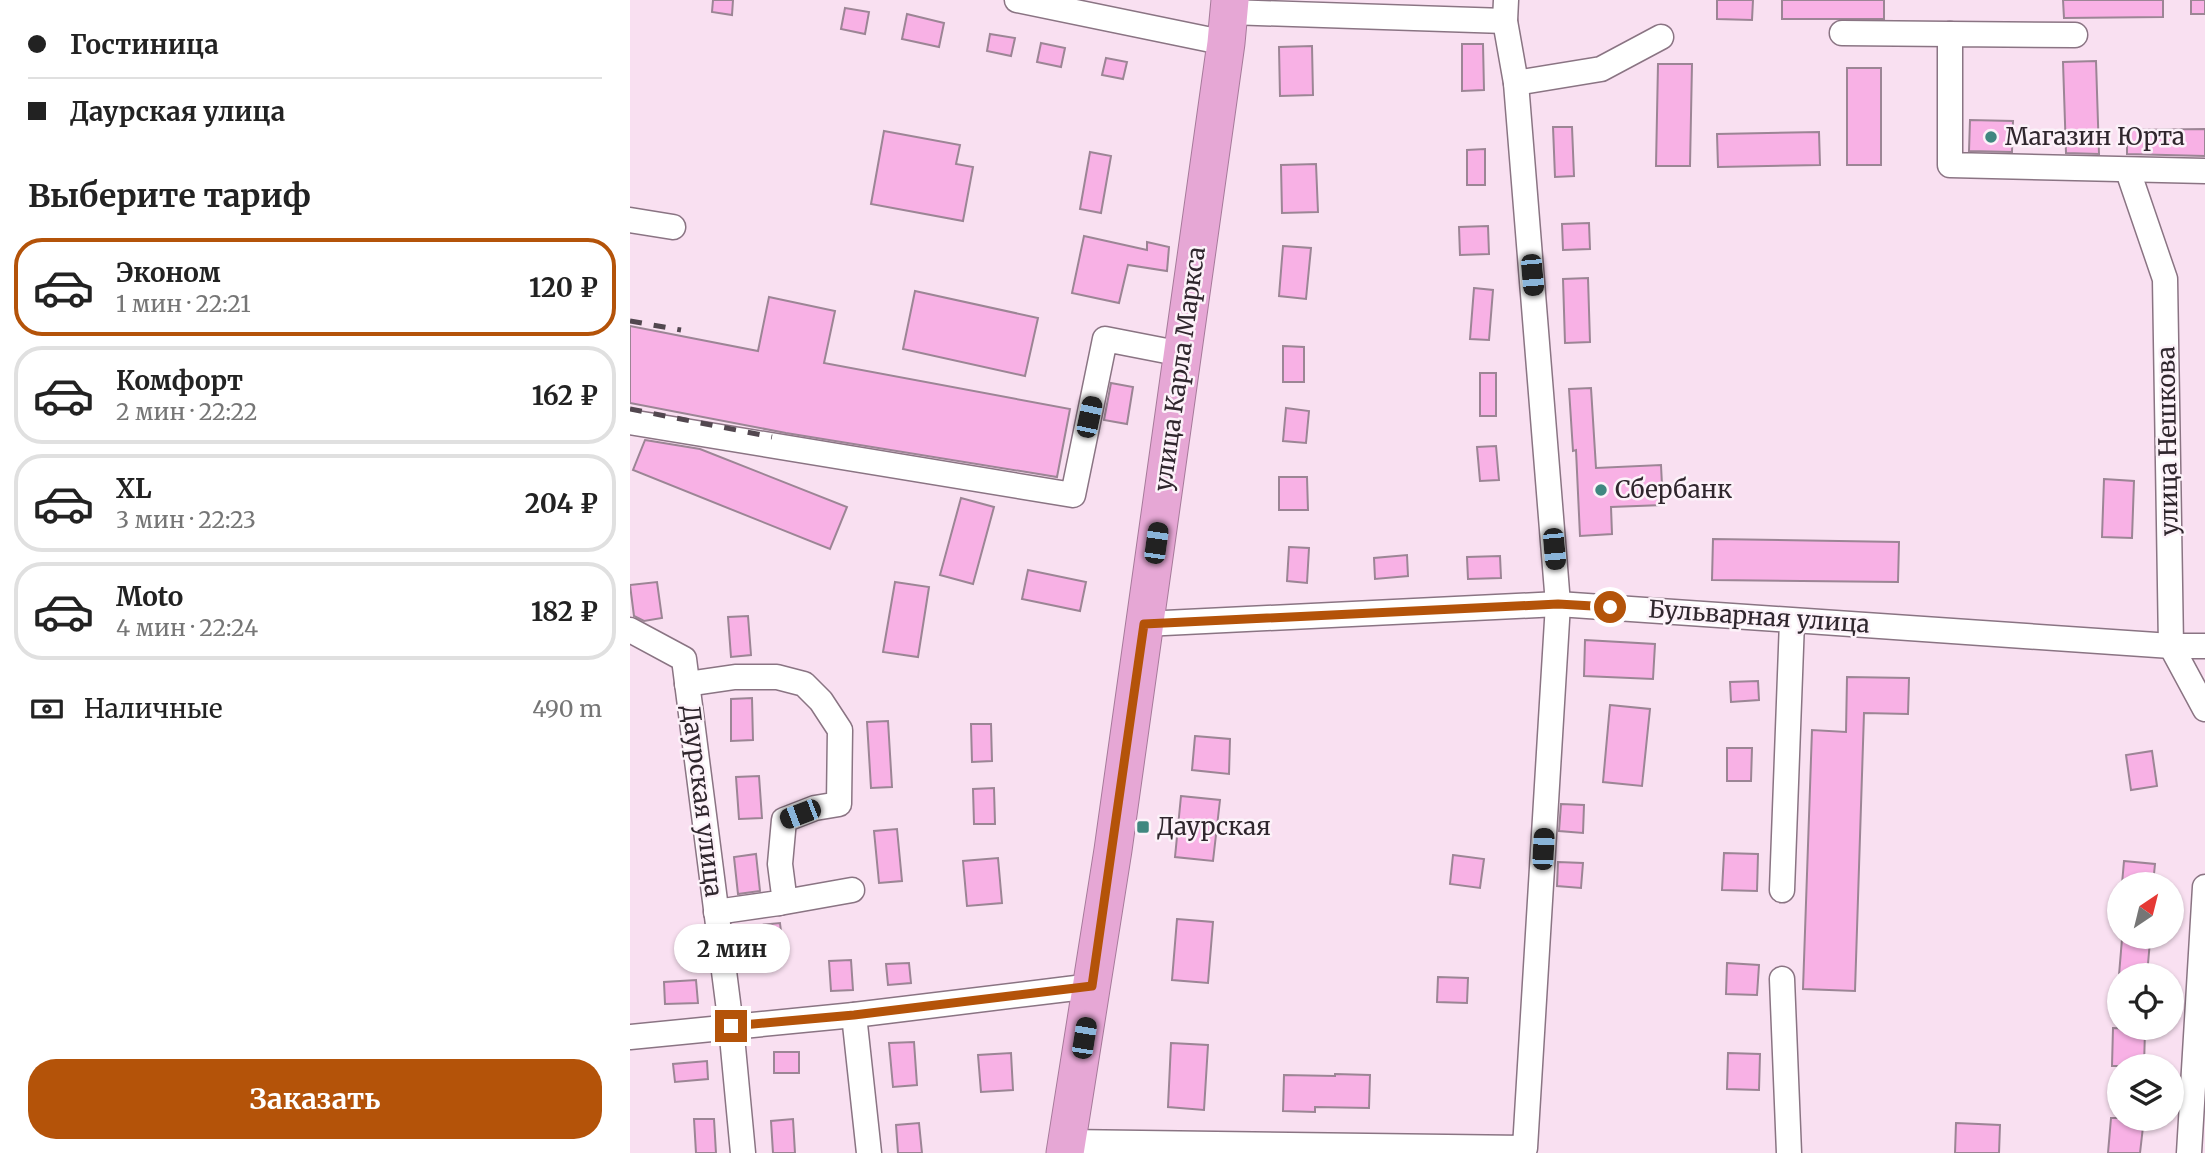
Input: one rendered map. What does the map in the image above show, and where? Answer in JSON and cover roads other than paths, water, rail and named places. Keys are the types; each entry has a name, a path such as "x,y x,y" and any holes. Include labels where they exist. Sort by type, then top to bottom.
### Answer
{"highway":[{"name":"улица Карла Маркса","path":"1066,1147 1144,624 1228,18"}],"street":[{"path":"1017,0 1228,18 1506,11 1516,83 1558,604 1525,1149 1066,1147"},
{"path":"1842,33 2075,35"},
{"path":"1950,34 1950,165 2205,171"},
{"path":"1516,83 1601,69 1661,37"},
{"name":"улица Нешкова","path":"2128,171 2165,279 2171,646 2205,709"},
{"path":"630,220 673,227"},
{"path":"630,422 1073,495 1105,339 1182,354"},
{"name":"Бульварная улица","path":"1144,624 1558,604 2171,646 2205,646"},
{"path":"1782,890 1792,621"},
{"name":"Даурская улица","path":"630,630 684,659 731,1026 743,1153"},
{"path":"687,684 735,677 777,677 804,684 821,701 840,730 839,804 815,808 785,820 780,864 783,895 779,903"},
{"path":"2189,1153 2205,887"},
{"path":"716,912 852,890"},
{"path":"1782,979 1789,1153"},
{"path":"630,1037 854,1015 1092,986"},
{"path":"854,1015 869,1153"}],"railway":[{"path":"630,321 681,330"},
{"path":"630,409 772,437"}],"place":[{"name":"Магазин Юрта","path":"1991,137"},
{"name":"Сбербанк","path":"1601,490"},
{"name":"Даурская","path":"1143,827"}]}
